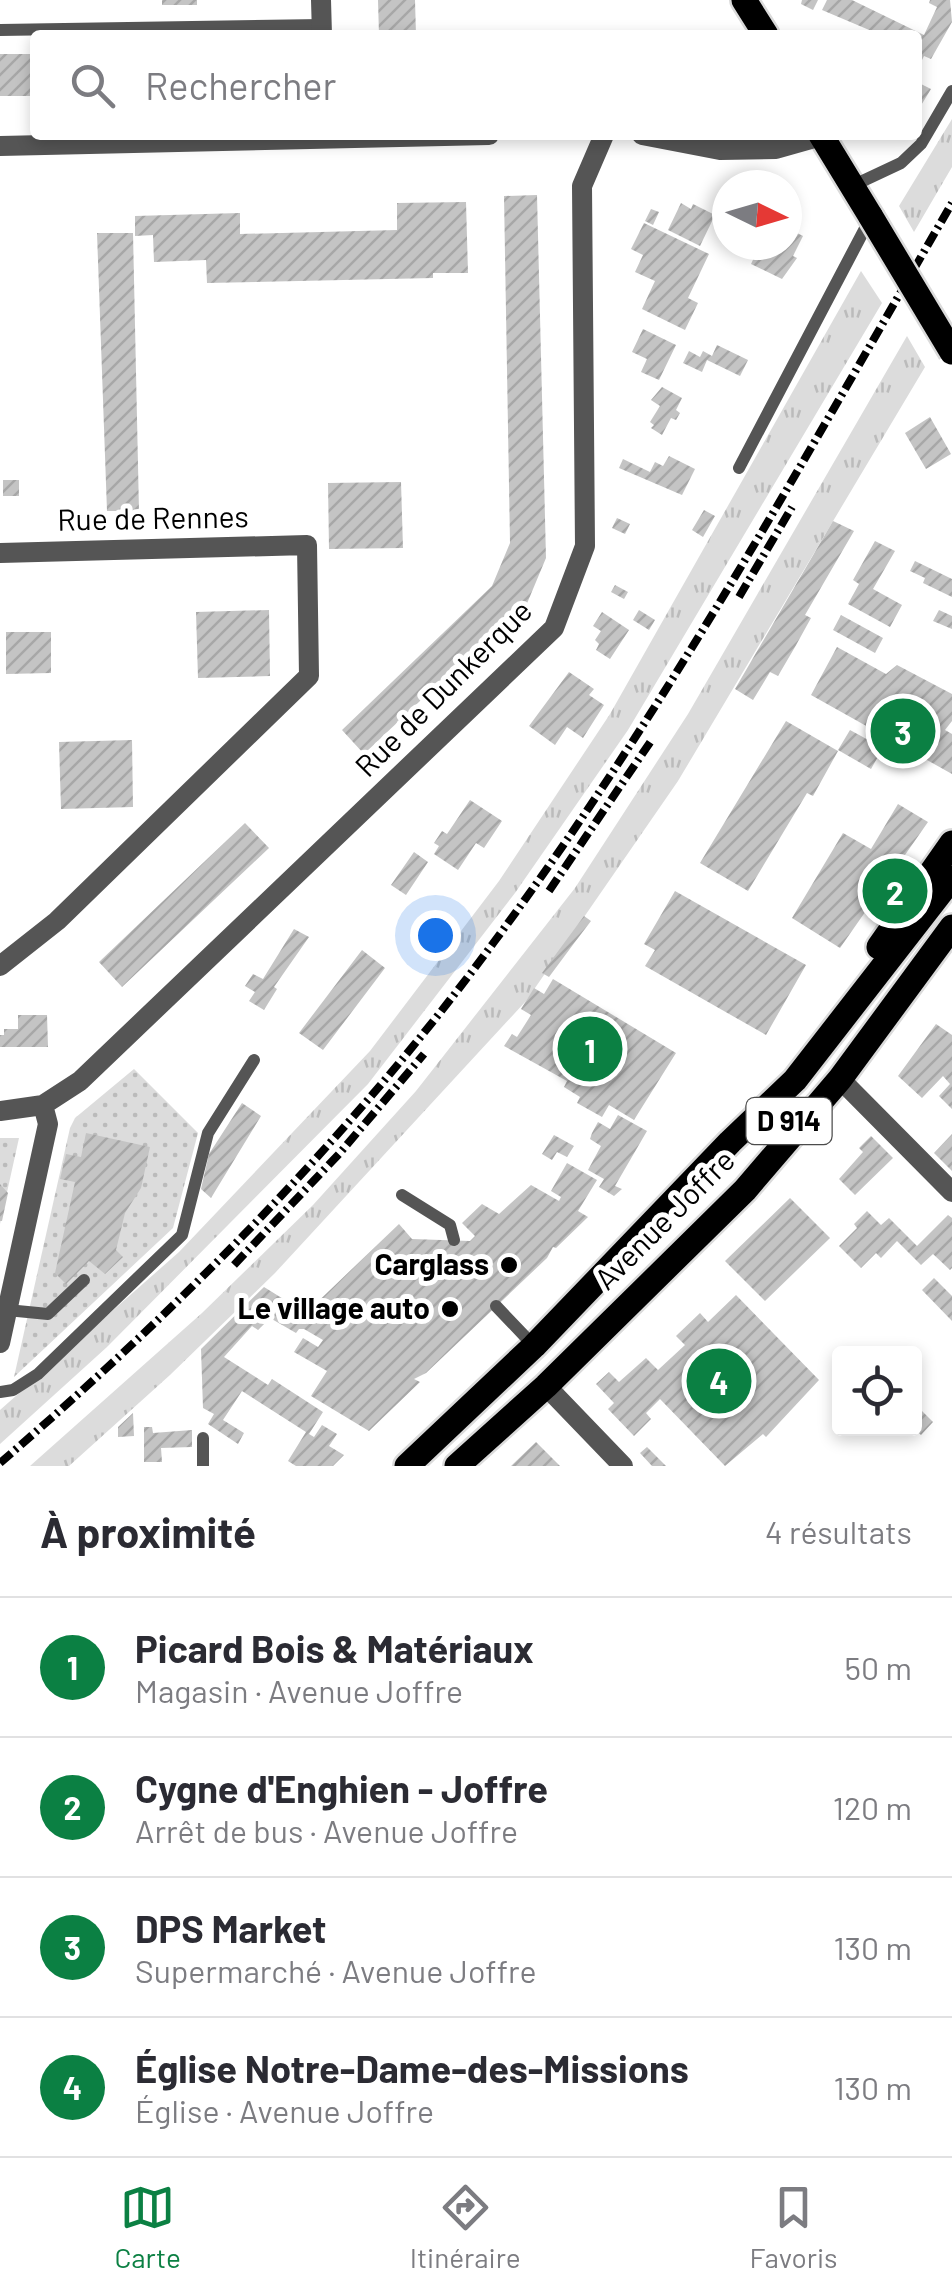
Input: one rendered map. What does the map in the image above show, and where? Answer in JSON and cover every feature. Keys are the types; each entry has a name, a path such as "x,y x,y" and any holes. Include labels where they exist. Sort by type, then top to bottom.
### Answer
{"main road":[{"path":"744,0 763,30"},
{"path":"824,140 952,352"},
{"name":"Avenue Joffre","path":"730,1142 896,924 952,843"},
{"name":"Avenue Joffre","path":"407,1466 534,1346 730,1142 796,1080 952,878"},
{"name":"Avenue Joffre","path":"457,1466 546,1386 737,1184 952,904"},
{"name":"Avenue Joffre","path":"607,1323 745,1190 840,1079 952,927"}],"street":[{"path":"322,0 322,30"},
{"path":"0,146 194,140"},
{"name":"Rue de Dunkerque","path":"0,1111 43,1104 80,1081 554,628 585,546 582,186 602,140"},
{"path":"668,140 720,150 776,149 808,140"},
{"name":"Rue de Rennes","path":"0,552 307,545 309,676 57,921 0,966"},
{"path":"840,1079 952,1192"},
{"path":"0,1343 48,1124 43,1104"},
{"path":"546,1386 623,1466"}],"lane":[{"path":"0,30 322,30"},
{"path":"852,186 901,164 920,144 952,91"},
{"path":"740,468 870,217"},
{"path":"0,1392 13,1390 38,1374 182,1235 208,1132 254,1060"},
{"path":"402,1195 450,1225 454,1240"},
{"path":"7,1310 48,1314 84,1280"},
{"path":"496,1306 534,1346"},
{"path":"203,1438 203,1466"}],"green space":[{"path":"952,119 952,167 914,232 899,206"},
{"path":"861,271 882,303 628,730 515,893 368,1084 107,1347 0,1444 0,1410 179,1252 370,1051 499,881 610,714"},
{"path":"907,336 925,367 678,781 526,1001 275,1273 170,1375 69,1466 30,1466 202,1313 313,1205 416,1091 575,888 688,714"},
{"path":"134,1069 198,1133 173,1228 14,1377 70,1128 75,1118"},
{"path":"0,1138 19,1138 0,1224"}],"building":[{"path":"162,0 197,0 197,5 162,5"},
{"path":"378,0 415,0 416,30 379,30"},
{"path":"802,0 818,0 813,10 801,4"},
{"path":"827,0 852,0 914,30 869,30 822,10"},
{"path":"930,0 950,0 952,22 931,59 924,56 922,60 922,34 937,7"},
{"path":"0,54 30,54 30,96 0,96"},
{"path":"922,84 931,89 922,104"},
{"path":"537,195 546,558 523,613 516,610 364,754 342,730 492,586 510,543 504,196"},
{"path":"466,202 468,273 433,273 433,278 207,283 206,260 154,262 153,235 135,236 135,216 240,213 240,234 397,230 397,203"},
{"path":"681,203 712,214 700,246 668,230"},
{"path":"651,209 659,212 653,225 645,221"},
{"path":"644,223 709,254 688,298 698,303 685,330 642,309 655,281 635,272 643,255 631,249"},
{"path":"97,233 133,233 139,511 107,511"},
{"path":"753,260 796,260 782,279 751,264"},
{"path":"643,329 676,345 659,380 641,372 647,359 632,352"},
{"path":"717,345 748,360 740,376 707,360 702,372 683,363 689,351 700,357 703,351 712,356"},
{"path":"662,387 682,398 676,410 680,413 676,420 671,418 662,435 651,428 654,425 650,422 660,406 651,400"},
{"path":"930,417 951,454 926,469 905,433"},
{"path":"669,456 695,469 682,495 619,468 623,459 650,472 655,462 663,466"},
{"path":"3,480 19,480 19,496 3,496"},
{"path":"401,482 403,548 329,549 328,483"},
{"path":"704,510 715,516 703,537 692,530"},
{"path":"617,518 630,524 625,534 612,528"},
{"path":"833,521 854,531 805,615 811,618 778,676 770,672 753,700 735,689"},
{"path":"875,541 895,551 873,589 902,605 890,627 848,604 859,584 853,580"},
{"path":"915,561 952,579 952,597 923,583 925,578 910,571"},
{"path":"615,585 628,592 624,599 611,592"},
{"path":"269,610 270,676 198,678 196,612"},
{"path":"639,610 655,620 649,630 633,620"},
{"path":"939,610 952,616 952,629 933,621"},
{"path":"602,612 629,630 610,659 596,650 599,644 595,640 601,631 593,626"},
{"path":"841,615 883,638 875,653 833,630"},
{"path":"6,632 51,632 51,673 6,674"},
{"path":"837,647 886,674 897,665 952,694 952,721 945,730 952,734 952,774 811,695"},
{"path":"569,672 594,689 589,695 604,705 583,738 567,727 555,745 529,726"},
{"path":"786,721 838,751 813,796 807,793 748,891 700,863"},
{"path":"850,730 883,748 871,769 838,750"},
{"path":"132,740 133,807 61,809 59,742"},
{"path":"470,800 502,821 484,848 476,843 458,870 434,854 439,846 434,843 442,831 447,834"},
{"path":"898,804 928,822 840,948 792,918 843,833 871,849"},
{"path":"245,823 269,848 122,987 99,962"},
{"path":"414,852 428,862 406,895 391,885"},
{"path":"675,891 806,965 766,1035 645,966 655,950 644,944"},
{"path":"584,916 591,921 549,977 542,973"},
{"path":"294,929 309,937 274,987 277,989 264,1010 249,1001 255,992 245,986 253,974 263,979"},
{"path":"362,950 385,968 323,1050 299,1033"},
{"path":"553,979 676,1053 634,1120 609,1105 602,1117 577,1103 580,1097 564,1087 567,1081 504,1046 512,1034 517,1037 531,1015 521,1009 534,988 544,994"},
{"path":"18,1015 47,1015 48,1047 0,1047 4,1029 18,1029"},
{"path":"936,1024 952,1035 952,1109 939,1096 950,1084 943,1076 922,1098 898,1076"},
{"path":"242,1103 261,1116 211,1198 201,1189 209,1154"},
{"path":"618,1115 647,1131 615,1186 622,1189 614,1196 599,1187 604,1179 588,1170 601,1146 590,1139 598,1122 610,1129"},
{"path":"86,1133 150,1147 141,1188 125,1213 116,1250 123,1257 105,1274 89,1261 66,1284 55,1273 75,1182 60,1179 66,1154 81,1157"},
{"path":"952,1134 952,1171 934,1153"},
{"path":"554,1135 574,1146 567,1157 557,1152 552,1160 542,1154"},
{"path":"871,1136 893,1158 855,1195 839,1179 863,1152 859,1148"},
{"path":"567,1163 597,1180 578,1211 588,1217 426,1373 414,1379 420,1382 369,1431 311,1396 327,1371 294,1352 303,1338 318,1347 323,1340 304,1329 296,1333 270,1318 258,1330 252,1326 224,1357 268,1385 272,1379 323,1412 309,1434 314,1437 322,1425 337,1434 329,1446 344,1455 333,1466 296,1466 288,1461 306,1432 242,1391 223,1420 244,1433 238,1444 208,1424 214,1414 203,1408 201,1349 264,1287 306,1313 399,1224 412,1239 470,1241 475,1236 462,1223 482,1204 499,1214 531,1185 559,1201 561,1197 551,1191"},
{"path":"0,1184 8,1193 2,1221 0,1221"},
{"path":"790,1198 830,1238 765,1301 725,1261"},
{"path":"867,1211 881,1225 889,1218 917,1246 948,1215 952,1218 952,1268 933,1254 921,1265 897,1241 881,1258 876,1253 861,1268 839,1246"},
{"path":"934,1278 952,1296 952,1321 922,1290"},
{"path":"736,1295 819,1380 766,1437 763,1434 725,1466 660,1399 646,1413 651,1419 634,1436 608,1409 614,1403 596,1384 609,1372 619,1382 646,1358 658,1370 685,1345 676,1336 700,1313 708,1322"},
{"path":"922,1411 933,1422 922,1434"},
{"path":"133,1413 134,1436 118,1437 118,1427"},
{"path":"144,1427 152,1427 153,1433 192,1430 192,1447 161,1448 162,1462 144,1462"},
{"path":"536,1442 560,1466 511,1466"},
{"path":"647,1447 666,1466 652,1466 640,1453"}],"railway":[{"path":"0,1463 134,1343 262,1216 382,1083 494,942 677,672 952,203"},
{"path":"739,597 792,507"},
{"path":"549,891 653,738"},
{"path":"234,1265 339,1154 424,1054"}],"place":[{"name":"DPS Market","path":"903,731"},
{"name":"Cygne d'Enghien - Joffre","path":"895,891"},
{"name":"Picard Bois & Matériaux","path":"590,1049"},
{"name":"Carglass","path":"509,1265"},
{"name":"Le village auto","path":"450,1309"},
{"name":"Église Notre-Dame-des-Missions","path":"719,1381"}]}
